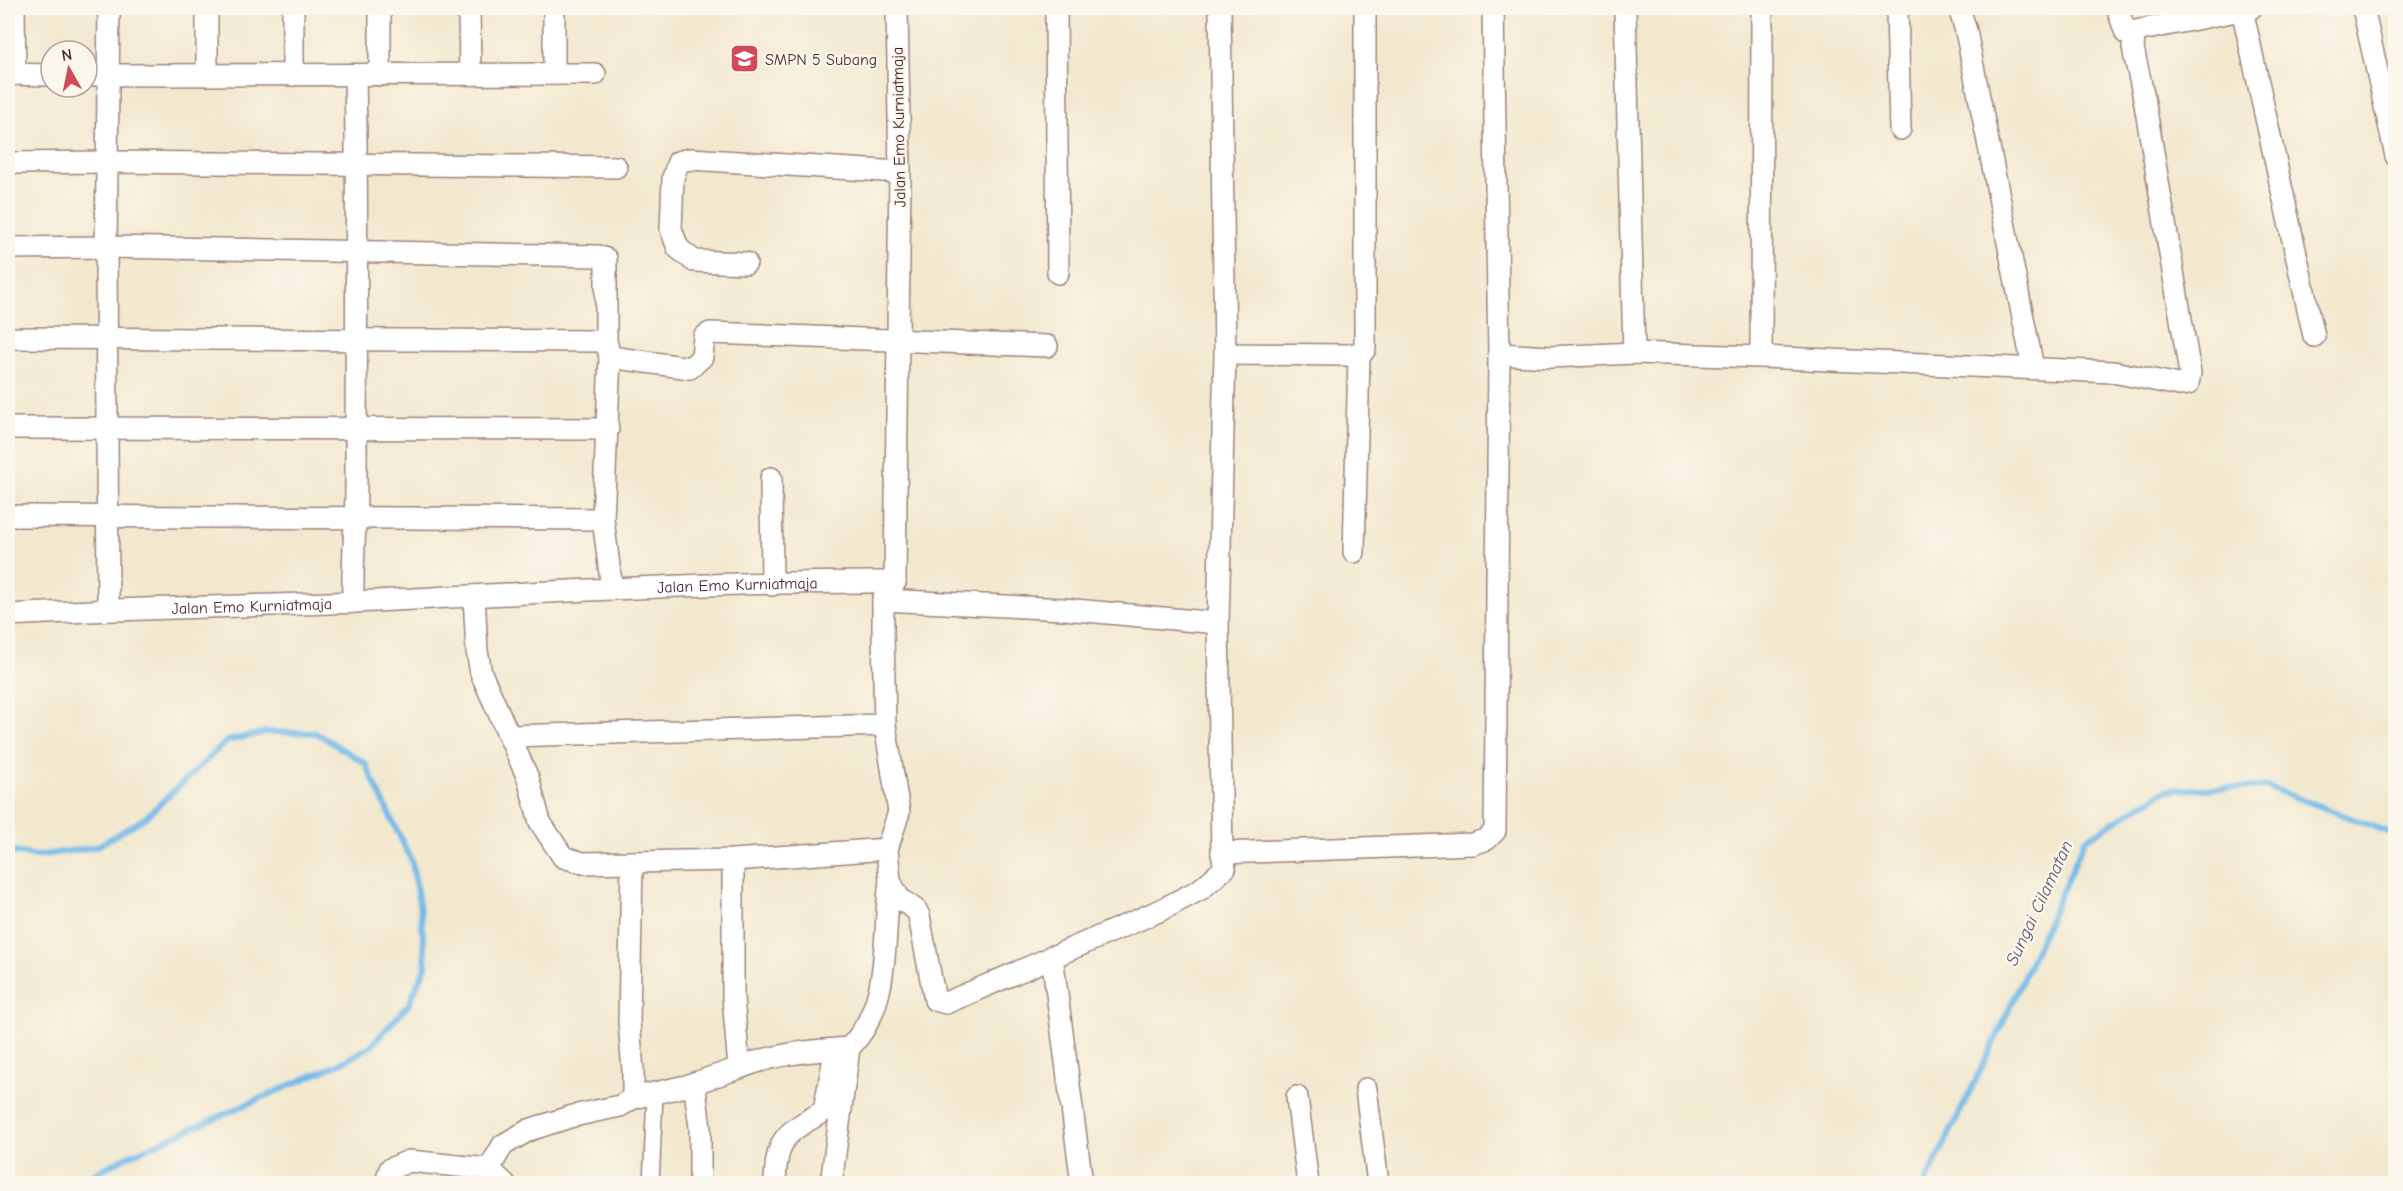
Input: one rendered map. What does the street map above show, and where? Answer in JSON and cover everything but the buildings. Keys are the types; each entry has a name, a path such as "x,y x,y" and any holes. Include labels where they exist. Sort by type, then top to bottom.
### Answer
{"street":[{"path":"14,8 11,74 39,75"},
{"path":"99,64 109,8"},
{"path":"207,8 207,75"},
{"path":"293,8 293,75"},
{"path":"380,8 380,75"},
{"path":"469,8 470,74"},
{"path":"554,8 554,74"},
{"name":"Jalan Emo Kurniatmaja","path":"8,615 108,609 353,602 612,589 772,585 889,591 900,172 897,8"},
{"path":"1056,8 1058,273"},
{"path":"890,881 899,898 916,910 919,916 935,1000 946,1003 1161,910 1201,889 1225,868 1222,853 1218,623 1225,354 1220,8"},
{"path":"1354,552 1359,357 1365,346 1365,8"},
{"path":"1222,853 1473,844 1486,839 1495,831 1499,354 1493,8"},
{"path":"1624,8 1634,353"},
{"path":"1761,357 1762,8"},
{"path":"1898,8 1900,129"},
{"path":"1959,8 1966,31 2033,368"},
{"path":"1499,354 1550,357 1634,353 2033,368 2113,372 2186,385 2190,382 2144,98 2133,48 2134,37 2126,33 2116,8"},
{"path":"2126,33 2246,8 2314,336"},
{"path":"2363,8 2396,156"},
{"path":"99,75 595,74"},
{"path":"353,602 358,252 355,75"},
{"path":"99,90 109,162 106,247 108,609"},
{"path":"746,263 694,261 678,248 671,229 674,178 678,162 690,159 900,172"},
{"path":"8,163 616,167"},
{"path":"8,248 106,247 587,256 606,259 608,429 603,519 612,589"},
{"path":"8,338 357,340 608,349 690,368 702,357 704,337 710,333 1047,346"},
{"path":"1225,354 1348,355 1359,353 1359,357"},
{"path":"8,428 608,429"},
{"path":"771,478 772,585"},
{"path":"8,516 603,519"},
{"path":"775,1184 780,1145 788,1133 824,1111 833,1062 860,1037 877,1000 885,967 886,909 890,881 887,849 899,812 885,725 889,591 1218,623"},
{"path":"474,596 477,651 481,674 528,778 540,822 563,857 583,863 733,860 887,849"},
{"path":"510,736 885,725"},
{"path":"733,860 733,997 739,1068"},
{"path":"632,862 629,1022 633,1098"},
{"path":"1052,956 1082,1184"},
{"path":"385,1184 390,1169 409,1161 497,1176 503,1145 530,1130 573,1116 620,1106 633,1098 694,1083 766,1058 797,1052 849,1048"},
{"path":"831,1184 849,1048"},
{"path":"694,1083 700,1127 700,1184"},
{"path":"1366,1089 1378,1184"},
{"path":"651,1184 655,1094"},
{"path":"1297,1097 1308,1184"}],"waterway":[{"path":"8,851 37,856 96,847 145,818 227,741 266,732 316,733 365,763 412,862 426,966 409,1004 371,1046 339,1064 124,1158 75,1184"},
{"name":"Sungai Cilamatan","path":"1925,1184 1998,1034 2085,840 2166,790 2268,787 2396,835"}],"place":[{"name":"SMPN 5 Subang","path":"744,59"}]}
